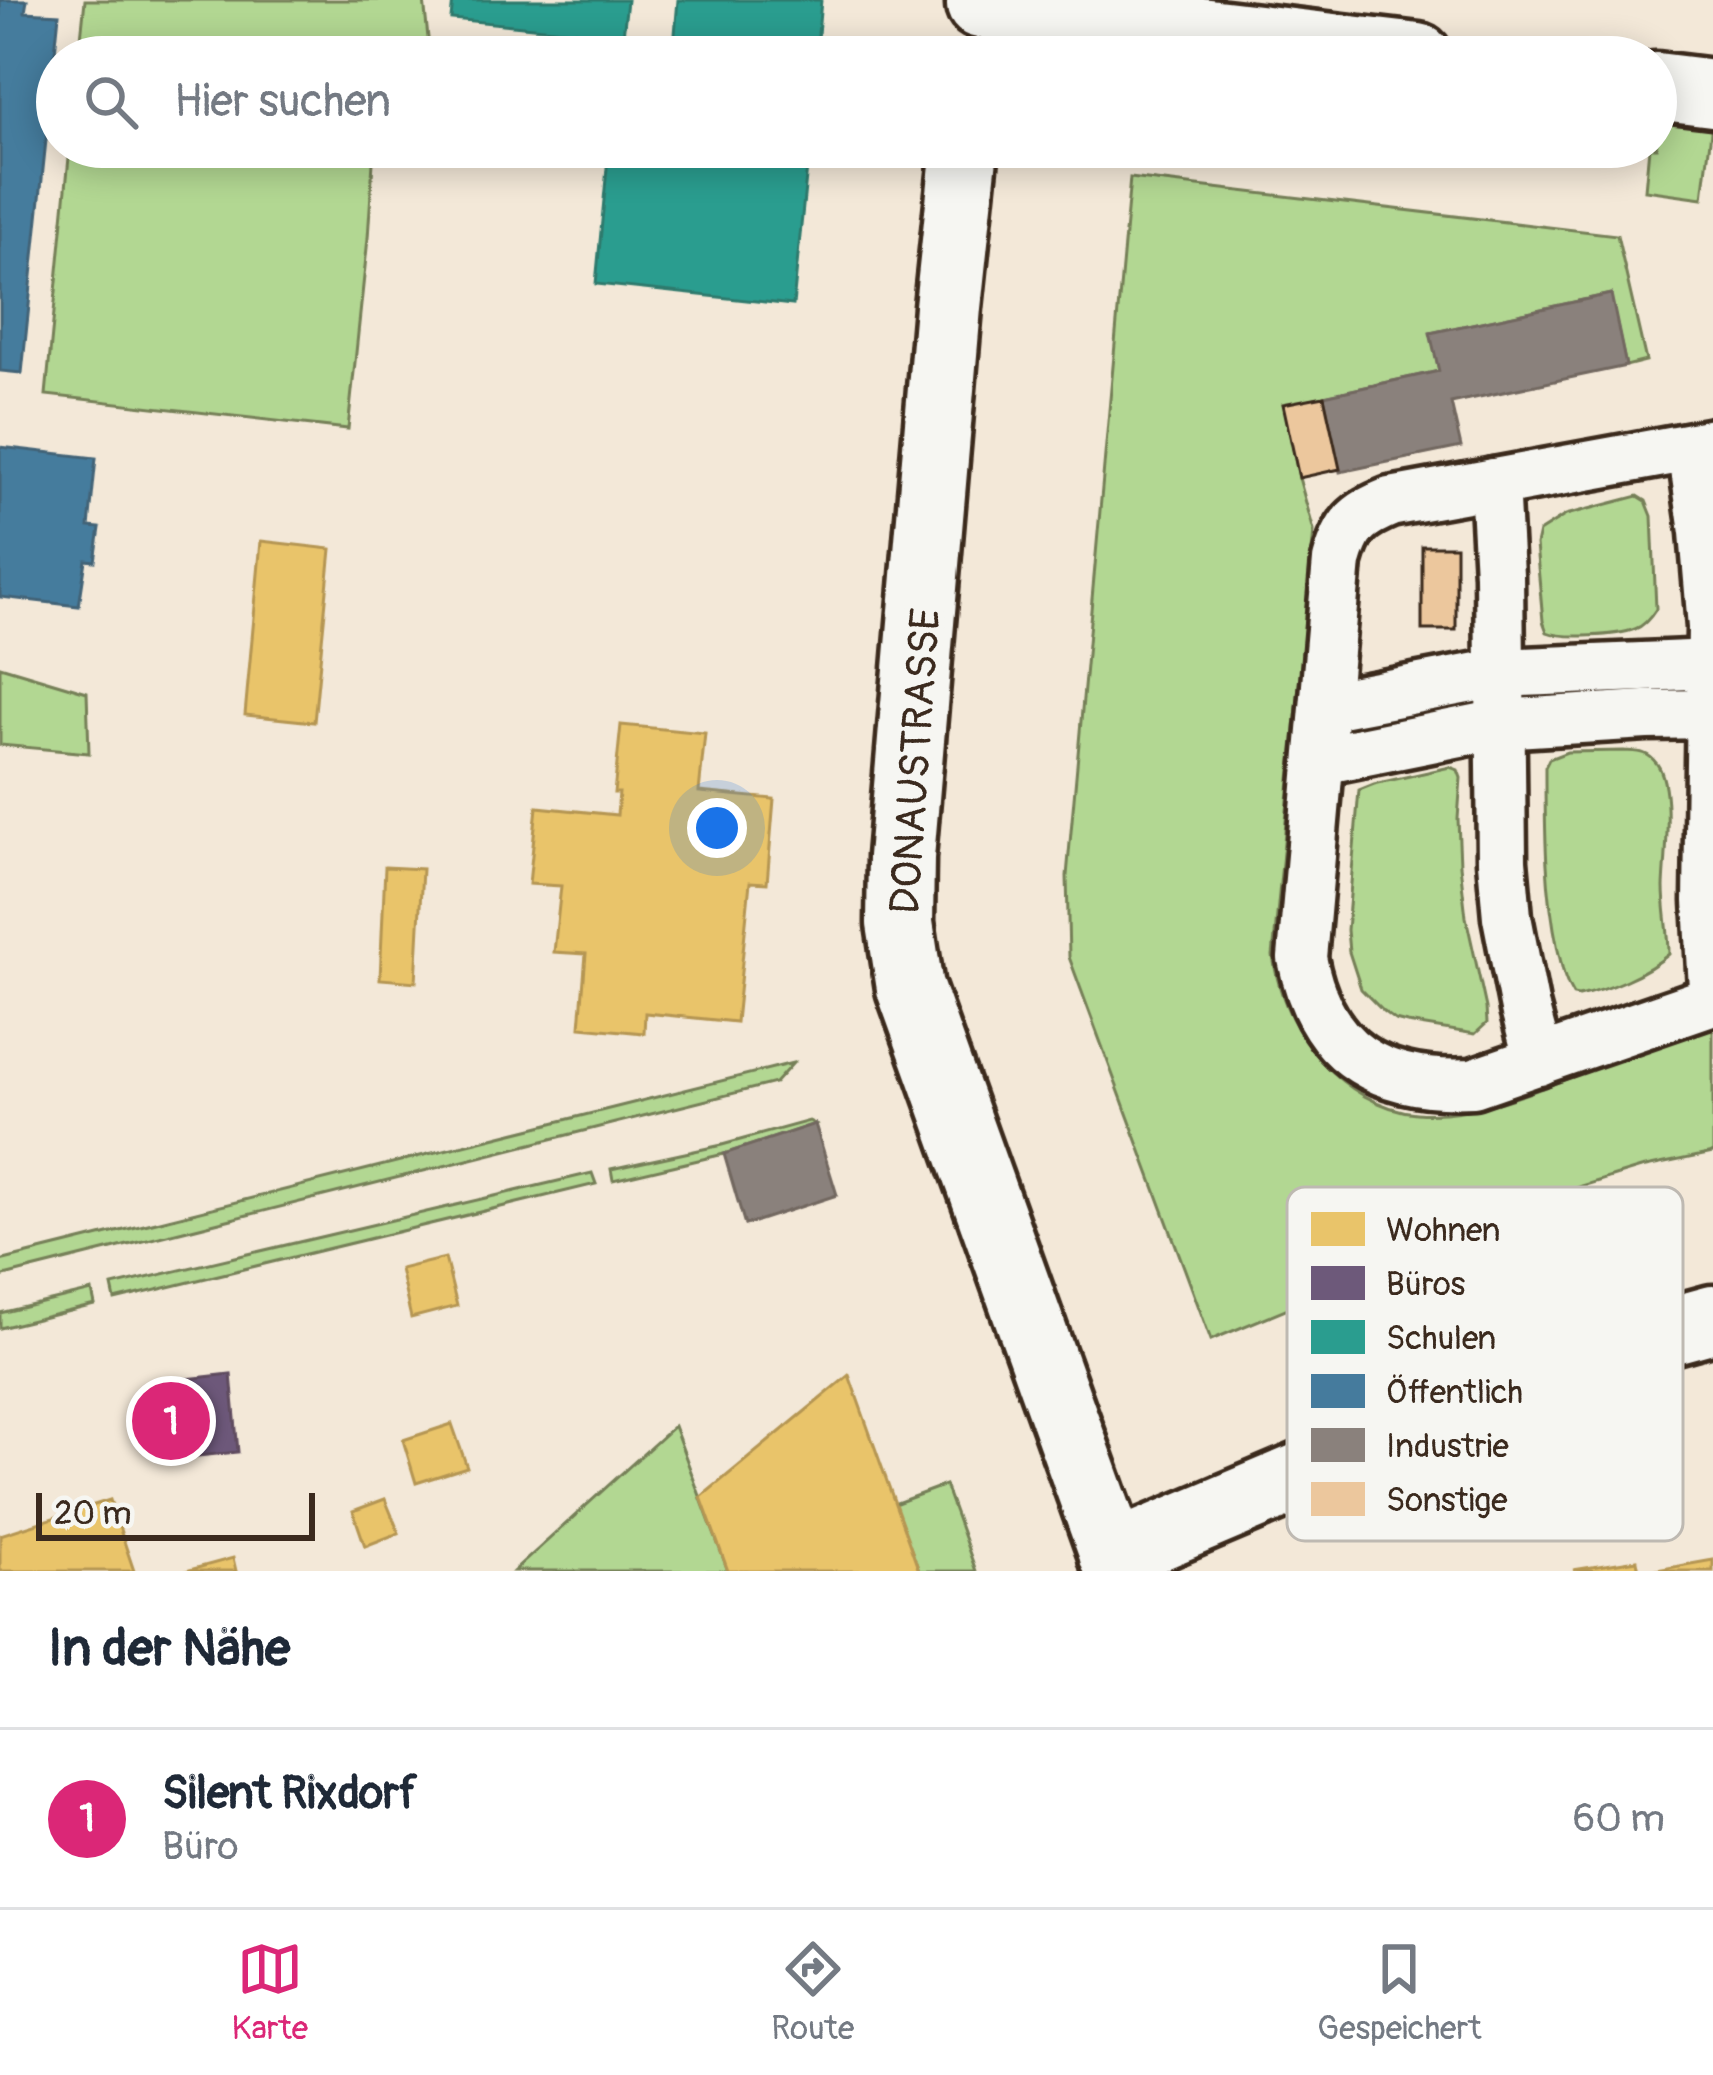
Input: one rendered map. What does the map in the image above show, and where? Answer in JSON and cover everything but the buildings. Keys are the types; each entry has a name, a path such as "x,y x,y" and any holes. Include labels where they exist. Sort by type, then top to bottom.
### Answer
{"street":[{"path":"978,21 1161,36"},
{"path":"1677,89 1713,93"},
{"name":"DONAUSTRASSE","path":"963,168 901,857 900,923 910,988 1116,1564"},
{"path":"1683,1327 1713,1319"},
{"path":"1116,1564 1287,1488"}],"lane":[{"path":"1713,988 1708,902 1713,664 1703,446 1390,502 1366,512 1344,536 1337,561 1302,958 1308,990 1323,1020 1346,1049 1374,1069 1406,1081 1441,1085 1473,1083 1713,1000"},
{"path":"1494,483 1502,861 1525,1010 1539,1061"},
{"path":"1324,706 1499,674 1713,664"},
{"path":"1321,760 1500,724 1712,714"}],"green space":[{"path":"85,0 424,0 428,36 81,36"},
{"path":"1677,113 1713,115 1703,198 1645,190 1647,168 1677,168"},
{"path":"68,168 373,168 348,429 46,395"},
{"path":"1130,178 1617,235 1646,361 1626,366 1610,294 1431,333 1439,371 1284,405 1314,531 1273,956 1289,1013 1312,1050 1353,1089 1403,1111 1462,1111 1507,1100 1713,1024 1713,1153 1580,1187 1287,1187 1287,1308 1211,1340 1069,957 1067,876"},
{"path":"1638,496 1646,501 1652,516 1654,612 1641,626 1627,631 1577,636 1547,632 1536,545 1539,532 1566,515"},
{"path":"0,666 87,692 89,753 0,745"},
{"path":"1624,751 1654,760 1662,775 1669,954 1626,980 1578,996 1565,979 1554,927 1545,767 1549,759 1567,752"},
{"path":"1450,767 1461,778 1460,865 1486,1008 1487,1023 1475,1034 1395,1020 1361,989 1349,952 1359,790"},
{"path":"793,1063 775,1083 0,1277 0,1261"},
{"path":"809,1121 815,1124 724,1154 613,1180 611,1169"},
{"path":"592,1173 596,1184 115,1300 112,1286"},
{"path":"92,1291 95,1305 0,1328 0,1313"},
{"path":"674,1426 728,1571 514,1571"},
{"path":"945,1485 976,1571 919,1571 894,1504"}],"place":[{"name":"Silent Rixdorf","path":"171,1421"}]}
